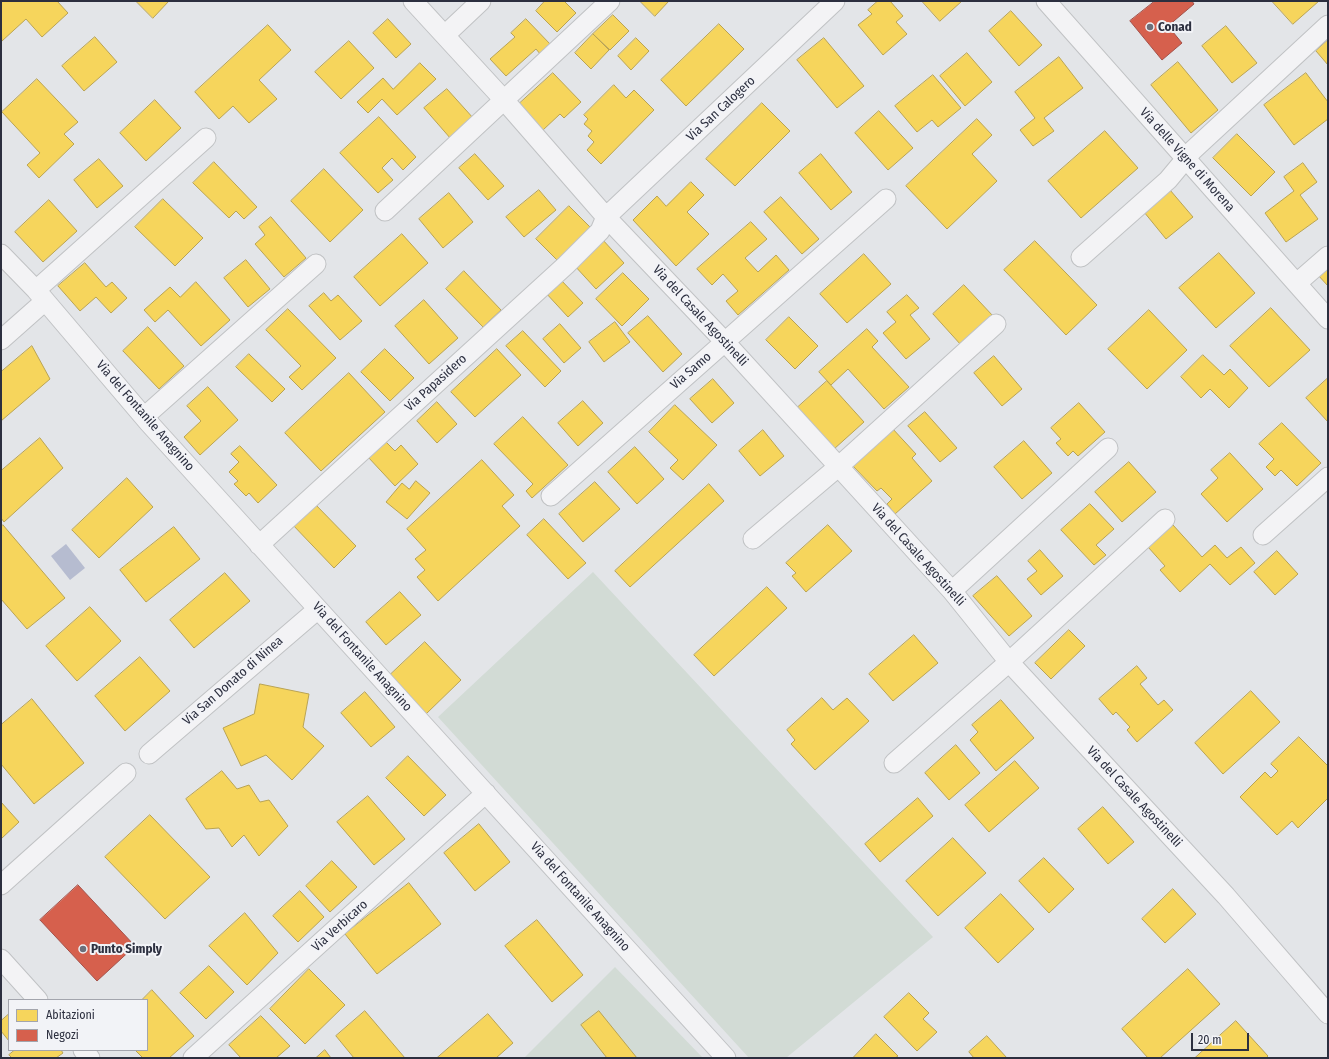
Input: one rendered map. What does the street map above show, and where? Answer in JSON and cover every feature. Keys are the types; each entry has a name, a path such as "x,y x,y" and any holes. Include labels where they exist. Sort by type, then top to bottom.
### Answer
{"street":[{"name":"Via del Casale Agostinelli","path":"413,1 504,100 606,217 725,342 952,591 1009,662 1226,896 1328,1014"},
{"path":"445,35 481,1"},
{"path":"384,212 610,1"},
{"name":"Via San Calogero","path":"606,217 835,1"},
{"name":"Via delle Vigne di Morena","path":"1046,1 1328,319"},
{"path":"1081,257 1162,185 1193,150 1328,25"},
{"path":"1,340 41,295 206,138"},
{"name":"Via Samo","path":"551,496 886,199"},
{"name":"Via Papasidero","path":"259,544 566,265 600,231 606,217"},
{"name":"Via del Fontanile Anagnino","path":"1,254 41,295 144,417 726,1058"},
{"path":"1297,283 1328,256"},
{"path":"144,417 316,264"},
{"path":"753,539 838,467 996,324"},
{"path":"952,591 1108,448"},
{"path":"1263,535 1328,476"},
{"path":"894,763 1009,662 1165,519"},
{"name":"Via San Donato di Ninea","path":"149,754 318,609"},
{"path":"1,885 126,773"},
{"name":"Via Verbicaro","path":"193,1058 486,793"},
{"path":"1,959 37,999"}],"shaded area":[{"path":"593,572 933,937 786,1058 749,1058 438,717"},
{"path":"615,967 703,1058 524,1058"}],"water":[{"path":"66,544 85,568 70,580 51,556"}],"building: Abitazioni":[{"path":"1,1 57,1 68,13 42,37 26,19 2,41"},
{"path":"136,1 169,1 153,18"},
{"path":"545,1 564,1 576,13 557,32 536,11"},
{"path":"640,1 669,1 655,16"},
{"path":"878,1 890,1 903,16 896,22 907,34 883,55 858,25 872,14 868,10"},
{"path":"922,1 962,1 940,21"},
{"path":"1272,1 1319,1 1293,24"},
{"path":"1011,11 1042,45 1019,66 989,31"},
{"path":"613,15 629,31 610,50 593,34"},
{"path":"388,19 411,44 396,58 373,33"},
{"path":"526,19 551,45 541,55 536,49 506,76 490,59 515,37 511,33"},
{"path":"719,24 744,49 686,106 661,80"},
{"path":"268,25 291,50 259,80 277,99 249,123 233,106 219,119 195,92"},
{"path":"1226,26 1257,63 1232,83 1202,46"},
{"path":"593,34 609,50 591,69 575,53"},
{"path":"95,37 117,62 84,91 62,66"},
{"path":"636,38 649,51 631,70 618,56"},
{"path":"824,38 864,86 837,108 797,60"},
{"path":"1328,40 1328,65 1316,51"},
{"path":"349,41 374,68 341,99 315,72"},
{"path":"967,53 992,82 965,106 940,76"},
{"path":"1059,57 1083,88 1044,118 1054,131 1033,146 1020,130 1035,118 1015,92"},
{"path":"1178,62 1218,110 1191,133 1151,85"},
{"path":"420,63 436,79 397,115 382,99 368,113 357,102 383,78 393,89"},
{"path":"553,73 581,102 564,118 560,114 543,130 519,104"},
{"path":"1306,73 1328,102 1328,119 1294,145 1264,105"},
{"path":"933,75 961,108 938,127 932,120 917,132 895,106"},
{"path":"37,79 78,122 64,134 74,144 39,178 27,165 40,153 2,112"},
{"path":"614,85 626,98 634,90 654,110 601,164 587,150 594,142 588,136 592,131 584,124 588,119 584,115"},
{"path":"447,89 474,119 451,139 424,108"},
{"path":"155,100 181,128 146,161 120,133"},
{"path":"762,103 790,131 735,186 706,159"},
{"path":"879,111 913,148 888,170 855,133"},
{"path":"379,117 416,157 403,170 392,158 382,168 393,180 378,193 340,153"},
{"path":"977,119 992,135 972,154 997,181 947,229 906,186"},
{"path":"1105,131 1138,168 1081,218 1048,181"},
{"path":"1237,134 1275,172 1251,196 1213,158"},
{"path":"475,154 504,186 488,200 459,168"},
{"path":"821,154 852,192 831,210 799,173"},
{"path":"99,159 123,186 97,208 74,180"},
{"path":"214,162 257,207 244,219 236,211 229,218 193,183"},
{"path":"1303,163 1317,182 1300,195 1318,219 1286,242 1265,213 1294,191 1284,177"},
{"path":"324,169 363,210 330,242 291,201"},
{"path":"691,182 704,195 687,212 709,234 676,266 633,220 657,196 666,206"},
{"path":"539,190 556,210 524,237 506,217"},
{"path":"1170,190 1193,217 1166,239 1144,212"},
{"path":"449,193 473,222 443,248 419,219"},
{"path":"781,197 819,239 802,254 764,212"},
{"path":"163,199 203,238 175,266 135,227"},
{"path":"49,200 77,231 43,262 15,232"},
{"path":"569,206 592,229 559,262 536,239"},
{"path":"271,217 306,258 284,277 255,244 265,235 259,227"},
{"path":"751,222 767,239 745,258 758,272 776,255 789,270 738,315 726,301 738,291 723,274 712,285 697,269"},
{"path":"402,234 428,263 380,306 354,277"},
{"path":"602,239 624,263 596,289 574,265"},
{"path":"1035,241 1097,305 1066,335 1004,270"},
{"path":"1219,253 1255,293 1216,328 1179,288"},
{"path":"864,254 891,284 847,323 820,294"},
{"path":"246,260 270,289 248,307 224,278"},
{"path":"85,263 106,287 112,282 127,298 111,313 96,297 80,311 58,286"},
{"path":"1328,264 1328,286 1317,274"},
{"path":"464,271 501,310 483,327 446,289"},
{"path":"623,273 649,299 622,326 596,299"},
{"path":"560,279 583,303 568,317 545,292"},
{"path":"196,282 230,320 201,346 168,310 155,322 144,310 170,287 180,297"},
{"path":"964,285 993,316 961,345 933,314"},
{"path":"324,293 331,301 338,295 362,321 340,340 309,306"},
{"path":"907,295 919,308 910,315 930,339 906,359 883,333 896,322 887,312"},
{"path":"424,300 458,338 429,364 395,326"},
{"path":"1271,308 1310,350 1269,387 1230,346"},
{"path":"288,309 336,358 302,390 289,377 301,366 266,330"},
{"path":"1149,310 1187,350 1147,389 1108,349"},
{"path":"648,316 682,354 663,372 628,333"},
{"path":"789,317 818,346 795,369 766,340"},
{"path":"615,322 630,342 604,362 589,342"},
{"path":"560,324 581,348 564,363 543,339"},
{"path":"148,327 184,366 159,389 123,351"},
{"path":"867,329 878,341 872,347 909,387 884,409 848,369 831,385 819,372"},
{"path":"523,331 561,371 545,387 506,346"},
{"path":"32,346 50,379 1,421 1,372"},
{"path":"385,349 414,378 390,401 361,372"},
{"path":"497,349 521,375 475,417 451,392"},
{"path":"249,354 285,389 272,402 236,367"},
{"path":"1203,355 1224,375 1230,369 1248,388 1229,408 1210,389 1201,398 1181,377"},
{"path":"994,356 1022,389 1002,406 974,373"},
{"path":"349,373 385,412 321,471 285,433"},
{"path":"1328,378 1328,422 1306,398"},
{"path":"713,379 734,403 712,423 690,399"},
{"path":"827,381 864,422 834,449 797,408"},
{"path":"208,387 238,420 200,455 184,437 201,421 187,406"},
{"path":"583,401 603,423 578,446 558,423"},
{"path":"437,402 457,424 437,443 417,421"},
{"path":"1079,403 1105,432 1078,456 1073,451 1068,456 1056,443 1061,439 1051,428"},
{"path":"675,405 717,445 683,480 670,468 678,460 649,432"},
{"path":"925,412 957,448 940,462 908,426"},
{"path":"523,417 568,465 532,498 526,491 533,484 494,444"},
{"path":"1282,423 1321,463 1297,486 1281,470 1275,476 1266,467 1274,459 1259,444"},
{"path":"892,428 916,454 912,458 932,481 895,514 887,504 892,499 881,488 877,491 852,465"},
{"path":"763,430 784,456 760,476 739,451"},
{"path":"40,438 63,468 4,522 1,518 1,471"},
{"path":"385,441 395,451 401,445 418,464 395,486 368,457"},
{"path":"1024,441 1052,473 1022,499 994,467"},
{"path":"240,446 277,485 258,503 249,493 246,496 234,484 238,481 229,472 239,462 231,454"},
{"path":"635,447 664,479 637,504 608,472"},
{"path":"1230,453 1263,489 1227,522 1201,494 1218,478 1211,470"},
{"path":"482,460 514,495 502,506 520,526 438,601 417,577 425,570 415,559 426,550 407,529"},
{"path":"1129,462 1156,492 1122,522 1095,492"},
{"path":"127,478 153,507 99,558 72,530"},
{"path":"416,481 430,493 407,519 386,502 402,483 409,489"},
{"path":"595,482 620,509 583,542 559,514"},
{"path":"709,484 724,501 630,587 615,571"},
{"path":"313,502 356,546 334,568 291,523"},
{"path":"1090,504 1114,529 1096,545 1106,555 1094,565 1061,530"},
{"path":"544,519 586,563 568,579 527,535"},
{"path":"3,525 65,598 27,629 1,599 1,527"},
{"path":"828,525 852,551 806,592 792,576 796,573 786,563"},
{"path":"1173,525 1202,557 1215,545 1227,558 1241,547 1255,563 1230,585 1210,564 1180,592 1160,570 1165,566 1148,547"},
{"path":"174,527 200,559 146,602 120,570"},
{"path":"1040,550 1063,576 1041,595 1027,579 1037,571 1028,561"},
{"path":"1277,551 1298,574 1275,595 1254,572"},
{"path":"225,573 250,601 194,648 170,620"},
{"path":"997,576 1032,616 1009,636 973,596"},
{"path":"767,587 787,608 714,676 694,655"},
{"path":"400,592 421,615 386,645 366,622"},
{"path":"90,607 121,641 77,681 46,646"},
{"path":"1069,630 1085,646 1051,679 1035,663"},
{"path":"914,635 938,663 893,701 869,674"},
{"path":"425,642 461,680 426,714 389,676"},
{"path":"140,657 170,691 125,731 95,696"},
{"path":"1137,666 1147,678 1140,684 1158,705 1164,700 1173,710 1137,742 1127,730 1130,727 1116,712 1113,715 1099,699"},
{"path":"260,684 309,694 303,727 324,746 292,780 266,755 241,766 223,728 254,714"},
{"path":"1251,691 1280,722 1223,774 1195,743"},
{"path":"365,692 395,727 371,747 341,713"},
{"path":"822,698 833,710 847,698 869,721 815,770 791,744 795,740 787,730"},
{"path":"32,699 84,763 34,804 1,764 1,725"},
{"path":"1001,700 1034,738 996,771 970,740 978,732 972,725"},
{"path":"1299,737 1328,766 1328,798 1298,828 1292,821 1277,835 1240,797 1265,772 1271,778 1278,771 1271,764"},
{"path":"956,745 980,773 949,800 925,773"},
{"path":"408,756 446,795 424,816 386,778"},
{"path":"1015,761 1039,788 989,832 965,805"},
{"path":"222,771 237,789 249,785 260,802 269,800 288,826 259,856 244,835 232,847 219,828 206,829 186,799"},
{"path":"368,796 405,839 374,865 337,822"},
{"path":"918,798 933,816 880,862 865,844"},
{"path":"1,802 19,822 1,839"},
{"path":"1103,807 1134,842 1108,864 1078,829"},
{"path":"150,815 210,877 165,919 105,857"},
{"path":"479,824 510,862 475,891 444,853"},
{"path":"953,838 986,873 938,916 906,881"},
{"path":"1044,858 1074,889 1049,913 1019,881"},
{"path":"332,861 357,887 330,912 306,886"},
{"path":"409,883 441,924 377,974 345,934"},
{"path":"1173,889 1196,914 1165,943 1142,919"},
{"path":"300,891 324,917 298,942 273,916"},
{"path":"1001,894 1034,929 998,963 965,928"},
{"path":"245,913 278,953 247,985 209,946"},
{"path":"537,920 583,975 552,1002 505,946"},
{"path":"209,966 234,992 206,1019 180,993"},
{"path":"309,969 345,1005 305,1044 270,1009"},
{"path":"1188,969 1220,1004 1160,1058 1148,1058 1122,1029"},
{"path":"152,990 194,1036 169,1058 143,1058 136,1051 148,1051 148,999 143,999"},
{"path":"909,993 929,1013 923,1019 937,1032 917,1051 884,1017"},
{"path":"365,1011 405,1058 354,1058 336,1036"},
{"path":"599,1011 637,1058 607,1058 581,1025"},
{"path":"488,1014 513,1043 496,1058 437,1058"},
{"path":"8,1015 8,1040 1,1031 1,1021"},
{"path":"261,1016 290,1046 276,1058 241,1058 229,1045"},
{"path":"1236,1021 1268,1056 1266,1058 1195,1058"},
{"path":"876,1034 898,1056 895,1058 853,1058"},
{"path":"987,1036 1007,1058 974,1058 969,1052"},
{"path":"325,1050 331,1058 316,1058"},
{"path":"14,1051 62,1051 63,1053 56,1058 12,1058 9,1055"}],"building: Negozi":[{"path":"1155,1 1192,1 1194,4 1168,26 1182,43 1162,60 1130,21"},
{"path":"78,885 135,946 97,981 40,920"}],"place":[{"name":"Conad","path":"1150,27"},
{"name":"Punto Simply","path":"83,949"}]}
